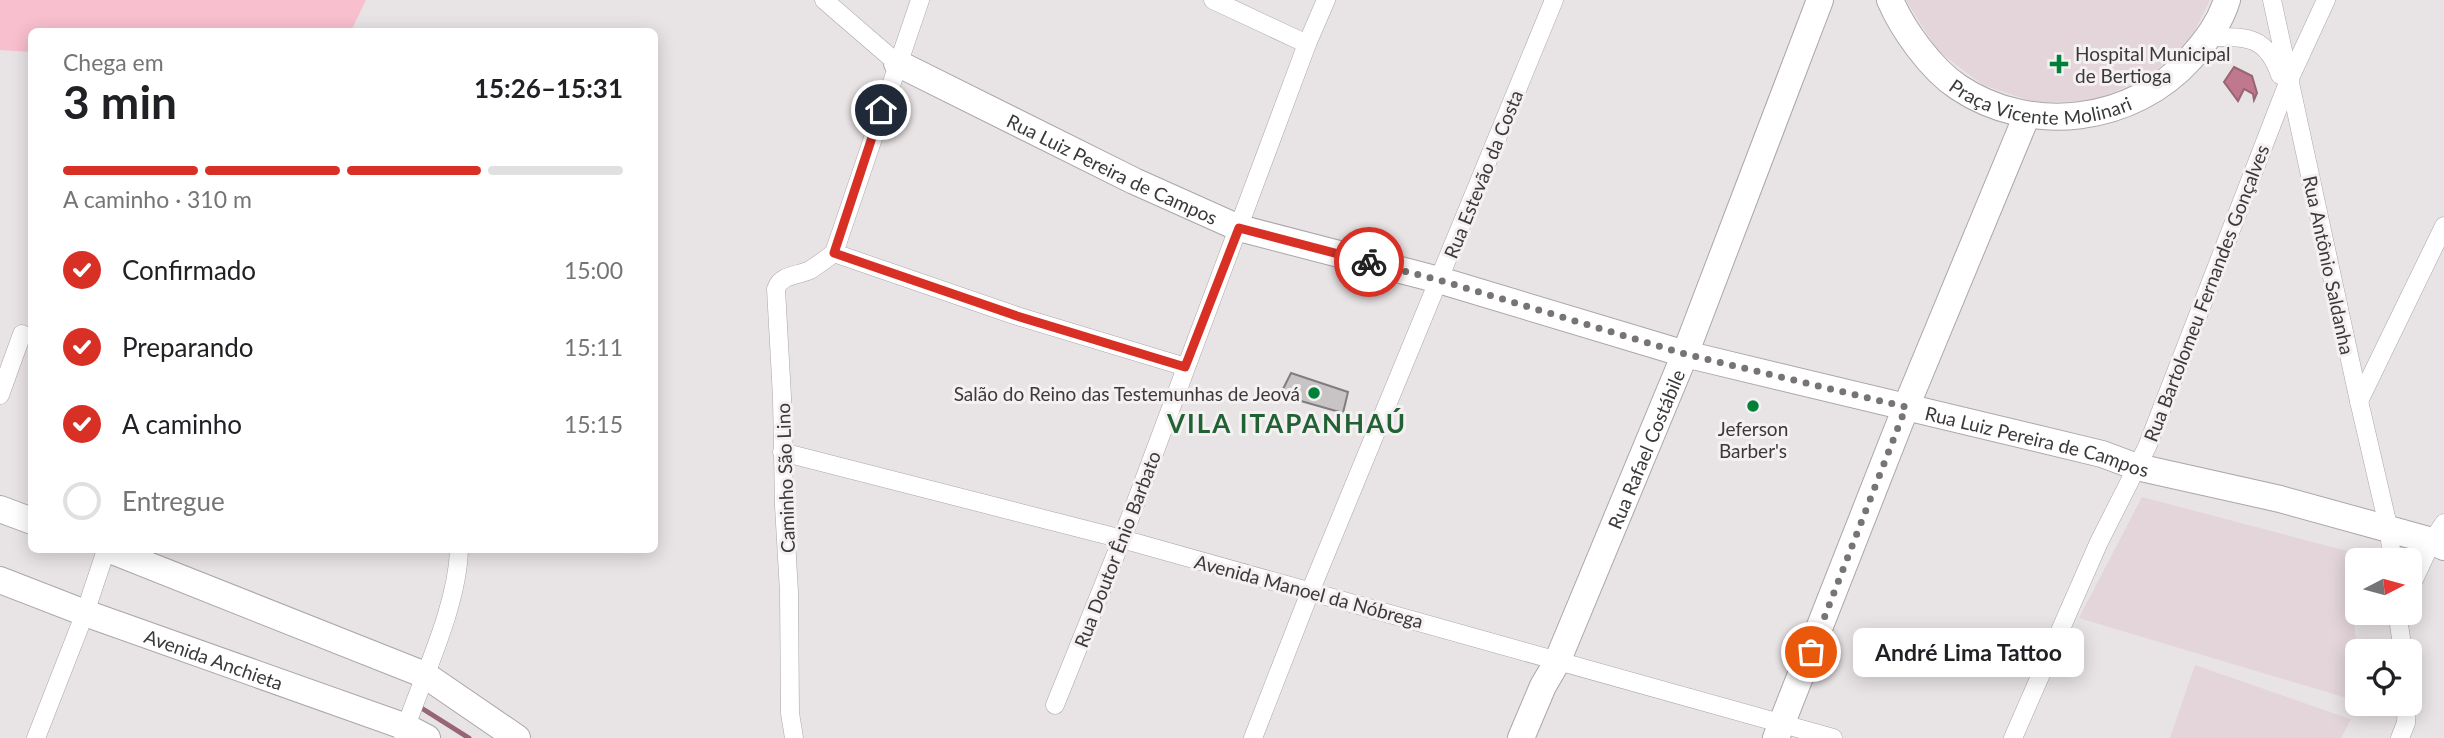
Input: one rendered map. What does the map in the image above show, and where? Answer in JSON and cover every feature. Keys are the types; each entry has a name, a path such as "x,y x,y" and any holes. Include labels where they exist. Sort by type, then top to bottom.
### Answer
{"street":[{"name":"Rua Luiz Pereira de Campos","path":"824,0 897,63 1134,181 1239,228 1439,280 1685,354 2102,454 2137,467 2280,499 2389,530 2440,537"},
{"path":"920,0 834,253 1017,316 1185,367"},
{"path":"1213,0 1307,44"},
{"name":"Rua Doutor Ênio Barbato","path":"1055,705 1122,539 1307,44 1326,0"},
{"name":"Rua Estevão da Costa","path":"1253,738 1310,592 1554,0"},
{"name":"Rua Rafael Costábile","path":"1521,738 1543,686 1557,662 1685,354 1820,0"},
{"name":"Praça Vicente Molinari","path":"1890,0 1929,62 1957,87 1990,105 2026,116 2079,117 2130,104 2174,76 2209,37 2227,0"},
{"name":"Rua Antônio Saldanha","path":"2272,0 2287,86 2389,530 2391,548"},
{"name":"Rua Bartolomeu Fernandes Gonçalves","path":"2013,738 2099,542 2147,447 2287,86 2326,0"},
{"path":"2209,37 2242,37 2261,44 2274,60 2287,86"},
{"path":"1779,732 1906,407 2026,116"},
{"path":"2359,401 2444,226"},
{"name":"Caminho São Lino","path":"794,738 790,713 782,383 775,289 783,279 803,273 834,253"},
{"path":"0,395 22,334"},
{"name":"Avenida Manoel da Nóbrega","path":"782,452 1122,539 1521,650 1779,732 1833,738"},
{"path":"0,509 28,520"},
{"path":"2422,568 2440,537"},
{"path":"36,738 107,553"},
{"path":"116,553 425,675 517,738"},
{"path":"411,734 425,675 450,601 459,553"},
{"name":"Avenida Anchieta","path":"0,580 411,734"},
{"path":"2400,738 2406,716"}],"shaded area":[{"path":"0,0 366,0 352,28 28,28 28,52 0,50"},
{"name":"Hospital Municipal de Bertioga","path":"1906,0 2210,0 2190,40 2147,78 2094,100 2037,103 1983,85 1937,50"},
{"path":"2234,67 2252,76 2257,93 2254,100 2253,94 2244,89 2238,101 2224,82"},
{"path":"2142,497 2345,550 2345,625 2354,625 2356,639 2345,639 2345,697 2079,618"},
{"path":"2195,665 2351,719 2341,738 2170,738"}],"building":[{"name":"Salão do Reino das Testemunhas de Jeová","path":"1291,373 1348,392 1343,413 1280,395"}],"waterway":[{"path":"423,709 469,738"}],"way so far":[{"path":"1369,262 1439,280 1685,354 1906,407 1811,652"}],"place":[{"name":"Hospital Municipal de Bertioga","path":"2059,64"},
{"name":"Salão do Reino das Testemunhas de Jeová","path":"1314,393"},
{"name":"Jeferson Barber's","path":"1753,406"},
{"name":"André Lima Tattoo","path":"1811,652"}],"district":[{"name":"VILA ITAPANHAÚ","path":"1287,423"}],"route":[{"path":"881,110 834,253 1017,316 1185,367 1239,228 1369,262"}]}
